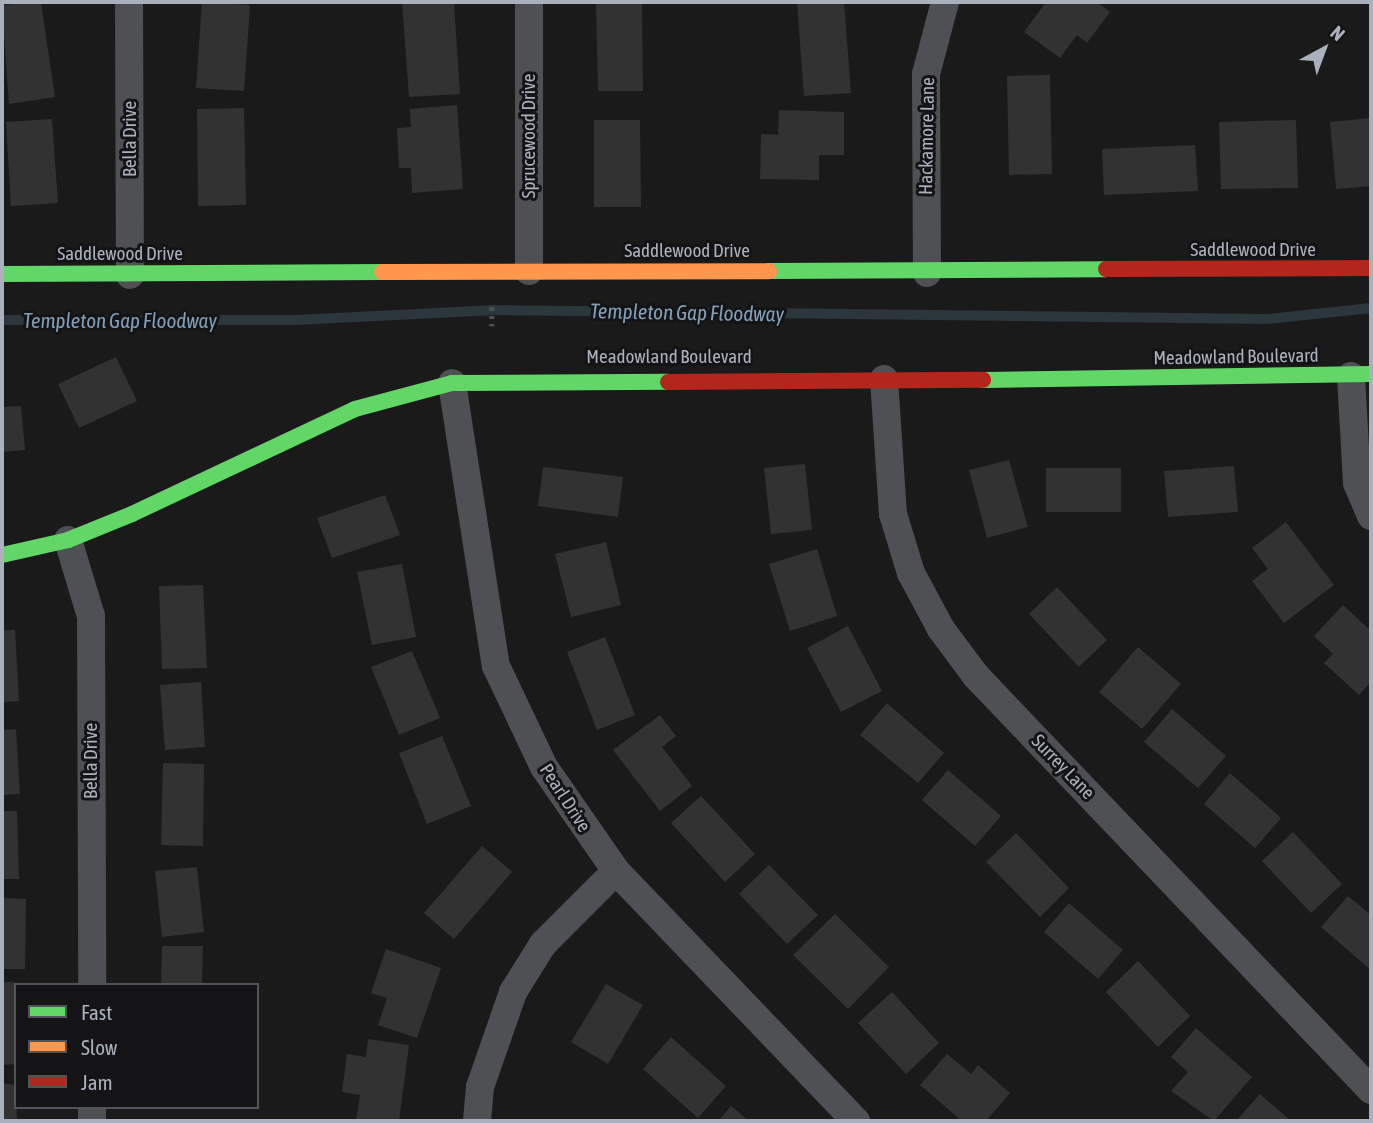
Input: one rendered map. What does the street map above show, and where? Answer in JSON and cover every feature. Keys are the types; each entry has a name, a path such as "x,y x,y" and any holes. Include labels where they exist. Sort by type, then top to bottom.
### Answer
{"street":[{"name":"Bella Drive","path":"130,2 130,275"},
{"name":"Sprucewood Drive","path":"529,2 529,271"},
{"name":"Hackamore Lane","path":"927,273 926,74 945,2"},
{"name":"Saddlewood Drive","path":"2,274 529,271 927,273 1371,268"},
{"name":"Meadowland Boulevard","path":"2,555 68,540 355,409 452,383 1361,375"},
{"path":"1361,375 1357,483 1371,516"},
{"name":"Surrey Lane","path":"884,379 893,514 912,573 940,629 976,676 1371,1090"},
{"name":"Pearl Drive","path":"452,383 496,666 550,777 616,871 856,1121"},
{"name":"Bella Drive","path":"68,540 91,616 92,983"},
{"path":"477,1121 480,1087 513,992 543,944 616,871"}],"building":[{"path":"41,2 55,97 9,104 2,5"},
{"path":"202,2 250,5 244,91 196,88"},
{"path":"402,2 454,2 460,94 409,97"},
{"path":"797,2 844,2 851,93 804,96"},
{"path":"1046,2 1097,2 1110,12 1087,43 1077,35 1060,58 1024,32"},
{"path":"642,3 643,91 598,91 596,4"},
{"path":"1050,75 1052,174 1009,175 1007,76"},
{"path":"457,105 463,189 412,193 411,168 399,168 397,128 411,127 410,109"},
{"path":"244,108 246,205 198,206 197,109"},
{"path":"779,110 844,112 844,155 819,155 819,180 760,179 761,134 778,135"},
{"path":"1371,118 1371,186 1336,189 1330,122"},
{"path":"52,119 58,203 11,206 6,122"},
{"path":"594,120 640,120 641,207 594,207"},
{"path":"1296,120 1298,188 1221,189 1219,122"},
{"path":"1195,145 1198,191 1104,195 1102,149"},
{"path":"116,357 137,401 79,428 58,384"},
{"path":"21,406 25,450 2,452 2,407"},
{"path":"1009,460 1028,527 987,538 969,470"},
{"path":"805,464 812,530 771,534 764,468"},
{"path":"1234,466 1238,512 1168,517 1164,471"},
{"path":"543,467 623,477 618,517 538,506"},
{"path":"1046,468 1121,468 1121,512 1046,512"},
{"path":"385,495 400,535 332,558 317,518"},
{"path":"1286,522 1334,585 1284,623 1252,581 1268,569 1252,548"},
{"path":"606,542 621,605 571,617 555,554"},
{"path":"817,549 837,616 790,631 769,564"},
{"path":"402,564 416,637 372,645 357,572"},
{"path":"203,585 207,668 162,669 159,586"},
{"path":"1057,587 1107,640 1079,667 1029,614"},
{"path":"1343,605 1371,631 1371,682 1359,695 1324,663 1333,654 1314,636"},
{"path":"848,626 882,691 841,712 807,648"},
{"path":"2,630 15,630 19,701 2,702"},
{"path":"605,637 635,715 597,730 567,652"},
{"path":"1138,647 1181,684 1142,729 1099,692"},
{"path":"412,651 440,718 399,735 371,667"},
{"path":"201,682 205,747 165,750 160,685"},
{"path":"887,703 944,753 918,783 860,735"},
{"path":"1172,709 1226,756 1198,788 1144,742"},
{"path":"660,715 676,736 662,747 692,786 660,811 613,750"},
{"path":"16,729 20,794 2,795 2,730"},
{"path":"442,736 471,806 427,824 399,753"},
{"path":"163,763 204,764 203,846 161,845"},
{"path":"948,770 1001,816 975,846 922,800"},
{"path":"1230,773 1281,818 1255,848 1204,804"},
{"path":"701,796 755,854 725,882 671,823"},
{"path":"2,811 17,811 19,879 2,879"},
{"path":"1293,832 1342,884 1311,913 1262,861"},
{"path":"1016,833 1069,888 1040,917 986,862"},
{"path":"482,846 512,872 454,939 424,913"},
{"path":"769,865 818,915 787,944 739,894"},
{"path":"197,867 204,932 162,937 155,871"},
{"path":"1348,896 1371,915 1371,970 1321,927"},
{"path":"2,898 26,899 25,969 2,969"},
{"path":"1069,903 1123,950 1098,979 1044,932"},
{"path":"835,914 889,967 848,1009 793,955"},
{"path":"162,946 203,946 202,983 161,983"},
{"path":"386,949 441,968 417,1038 378,1025 387,998 371,993"},
{"path":"1138,961 1190,1016 1158,1047 1106,992"},
{"path":"2,982 15,982 14,1064 2,1065"},
{"path":"606,984 643,1005 608,1064 571,1042"},
{"path":"892,992 939,1043 906,1074 858,1023"},
{"path":"1196,1028 1252,1077 1214,1121 1171,1091 1188,1072 1171,1057"},
{"path":"671,1037 726,1086 698,1118 643,1069"},
{"path":"368,1039 409,1045 399,1121 356,1121 360,1095 342,1092 347,1054 366,1057"},
{"path":"947,1054 971,1074 978,1065 1010,1093 986,1121 962,1121 920,1085"},
{"path":"2,1083 14,1085 17,1121 2,1121"},
{"path":"1260,1094 1291,1121 1236,1121"},
{"path":"731,1106 749,1121 718,1121"}],"waterway":[{"name":"Templeton Gap Floodway","path":"2,320 296,320 491,310 1267,319 1371,308"}],"traffic: fast":[{"path":"769,271 1106,269"},
{"path":"2,274 382,272"},
{"path":"983,380 1371,374"},
{"path":"2,555 68,540 132,514 355,409 452,383 668,382"}],"traffic: slow":[{"path":"382,272 769,271"}],"traffic: jam":[{"path":"1106,269 1371,268"},
{"path":"668,382 983,380"}]}
